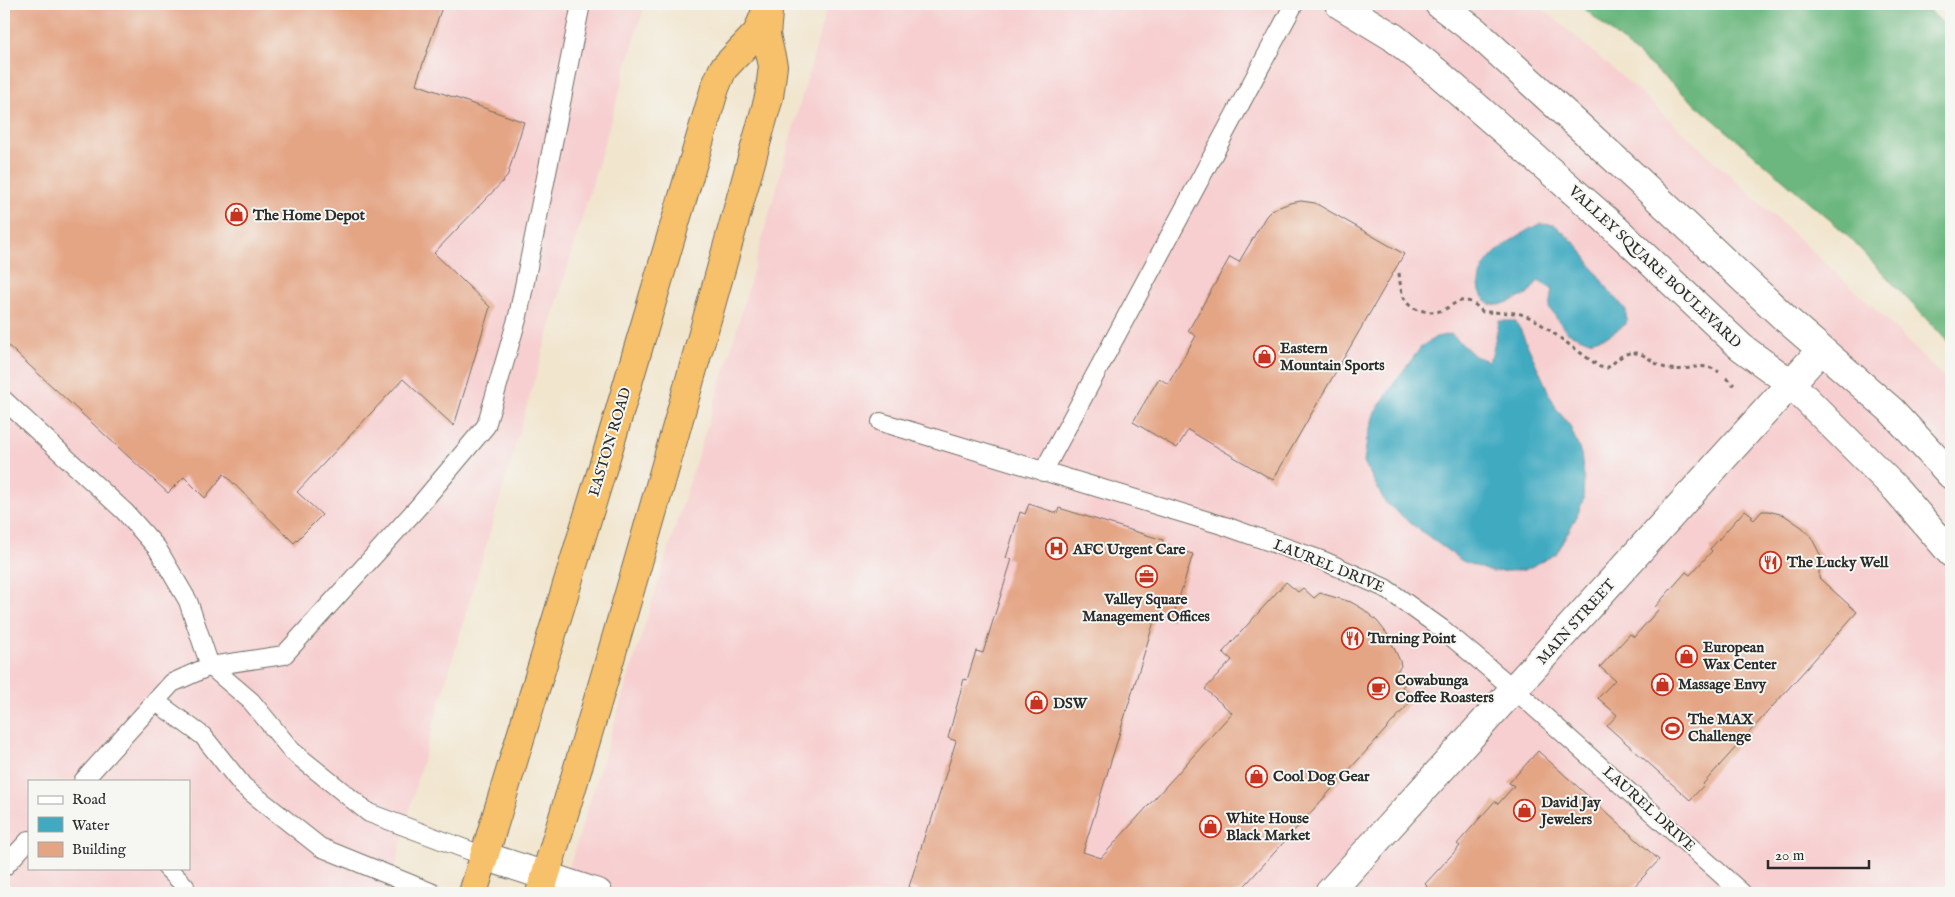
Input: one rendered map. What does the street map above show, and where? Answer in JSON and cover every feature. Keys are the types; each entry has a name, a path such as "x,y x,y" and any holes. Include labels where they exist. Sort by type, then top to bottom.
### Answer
{"highway":[{"name":"EASTON ROAD","path":"473,893 609,447 715,88 723,69 757,33 769,4"},
{"name":"EASTON ROAD","path":"543,885 567,810 646,540 769,97 773,66 766,35 769,4"}],"street":[{"name":"VALLEY SQUARE BOULEVARD","path":"1339,4 1393,37 1439,74 1604,218 1742,347 1790,383 1896,489 1951,553"},
{"path":"1439,4 1476,32 1786,319 1891,410 1951,476"},
{"name":"MAIN STREET","path":"1329,893 1515,690 1821,350"},
{"path":"484,856 543,885 598,893"}],"lane":[{"path":"84,780 172,683 210,666 284,655 419,506 486,426 518,316 581,4"},
{"path":"1043,472 1294,4"},
{"path":"4,400 125,512 158,548 188,601 210,666 251,702 292,751 369,813 484,856"},
{"name":"LAUREL DRIVE","path":"881,422 1225,526 1324,561 1385,588 1441,628 1515,690 1742,893"},
{"path":"155,701 203,736 243,786 320,847 433,893"},
{"path":"4,867 28,841"},
{"path":"169,870 185,886"}],"path":[{"path":"1399,273 1402,296 1405,302 1413,308 1436,312 1446,310 1458,301 1467,301 1483,312 1518,313 1534,318 1600,367 1607,368 1625,354 1640,353 1669,369 1711,366 1734,385"}],"shaded area":[{"path":"4,4 645,4 418,777 389,893 4,893"},
{"path":"828,4 1538,4 1636,89 1886,319 1951,385 1951,893 561,893 732,346"}],"green space":[{"path":"1579,4 1923,4 1951,31 1951,345 1844,232"}],"water":[{"path":"1539,224 1555,225 1578,246 1604,284 1626,310 1626,324 1608,336 1589,341 1567,332 1549,308 1552,289 1538,281 1527,295 1500,305 1489,304 1482,296 1479,280 1489,259 1519,235"},
{"path":"1499,321 1515,321 1520,329 1556,408 1570,426 1581,454 1584,477 1583,500 1577,516 1556,554 1525,570 1492,572 1462,561 1385,502 1364,462 1367,439 1374,414 1422,346 1436,337 1451,334 1475,356 1488,361 1492,355"}],"building":[{"name":"The Home Depot","path":"4,4 443,4 416,84 524,122 507,177 434,253 490,307 454,426 403,379 297,492 322,515 294,543 224,474 205,498 184,477 168,493 4,342"},
{"name":"Eastern Mountain Sports","path":"1301,201 1315,203 1404,254 1273,480 1188,430 1177,448 1133,422 1159,378 1168,384 1196,336 1188,331 1230,257 1239,262 1266,216 1272,210"},
{"path":"1029,504 1057,513 1059,508 1163,540 1162,545 1193,554 1172,620 1156,615 1083,852 1101,858 1232,713 1205,689 1232,660 1223,652 1286,582 1298,592 1303,588 1314,598 1320,593 1351,602 1377,621 1388,635 1400,661 1401,666 1397,671 1408,681 1402,687 1414,698 1238,893 917,893 920,891 909,887 956,741 948,738 964,679 967,680 976,651 983,653 1012,559 1006,558 1020,512 1025,514"},
{"path":"1745,510 1753,516 1751,518 1754,520 1762,511 1768,511 1784,515 1803,528 1811,537 1825,564 1819,571 1819,578 1857,612 1690,800 1607,726 1617,715 1598,698 1615,680 1600,667 1630,634 1634,637 1658,610 1655,607 1686,572 1690,575 1712,551 1710,549"},
{"path":"1538,751 1659,860 1628,893 1422,893 1427,886 1425,884 1460,846 1457,844 1495,801 1498,804 1514,786 1509,783"}],"place":[{"name":"The Home Depot","path":"237,215"},
{"name":"Eastern Mountain Sports","path":"1264,357"},
{"name":"AFC Urgent Care","path":"1057,549"},
{"name":"The Lucky Well","path":"1771,562"},
{"name":"Valley Square Management Offices","path":"1146,576"},
{"name":"Turning Point","path":"1352,638"},
{"name":"European Wax Center","path":"1687,656"},
{"name":"Massage Envy","path":"1662,684"},
{"name":"Cowabunga Coffee Roasters","path":"1379,689"},
{"name":"DSW","path":"1037,703"},
{"name":"The MAX Challenge","path":"1672,728"},
{"name":"Cool Dog Gear","path":"1257,776"},
{"name":"David Jay Jewelers","path":"1525,811"},
{"name":"White House Black Market","path":"1210,827"}]}
